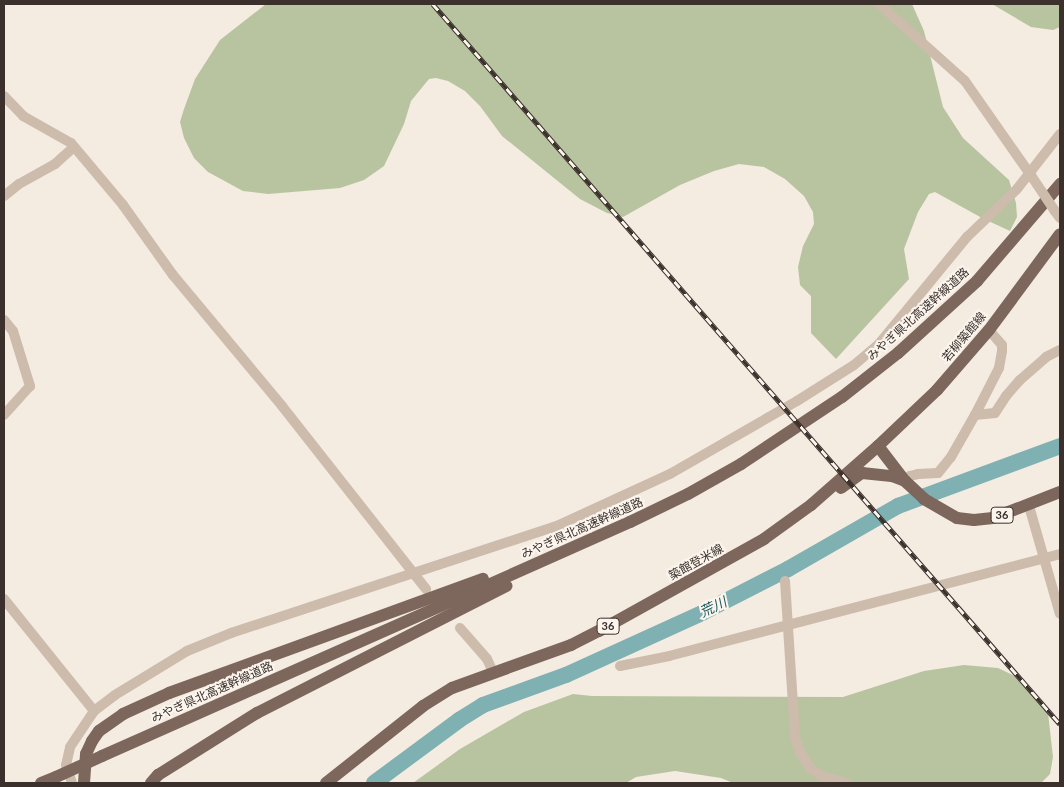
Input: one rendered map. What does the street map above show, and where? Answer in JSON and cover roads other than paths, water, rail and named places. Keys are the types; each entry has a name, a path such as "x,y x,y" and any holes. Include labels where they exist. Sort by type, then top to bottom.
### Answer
{"main road":[{"name":"みやぎ県北高速幹線道路","path":"41,783 630,522 688,494 741,464 842,397 898,353 976,281 1060,184"},
{"name":"若柳築館線","path":"878,446 937,390 989,330 1060,234"},
{"name":"36","path":"878,446 908,483 924,499 957,518 974,520 993,518 1029,506 1060,492"},
{"name":"築館登米線","path":"326,783 423,706 452,688 571,645 764,539 810,505 878,446"},
{"path":"810,505 834,494 862,474 892,476 908,483"},
{"path":"84,783 86,754 98,731 123,714 169,693 505,571 630,522"},
{"path":"151,783 158,775 256,713 630,522"}],"street":[{"path":"879,4 965,81 1057,214"},
{"path":"4,96 23,116 71,143 123,205 173,274 282,406 426,589"},
{"path":"72,783 66,765 70,747 94,711 115,695 187,650 231,633 559,525 670,474 797,402 854,365 879,344 967,237 1031,175 1060,134"},
{"path":"4,196 19,184 55,164 74,147"},
{"path":"4,320 13,331 30,386 4,415"},
{"path":"908,483 918,474 938,473 951,456 975,415 999,368 1002,351 1002,345 989,330"},
{"path":"975,415 995,413 1020,380 1046,357 1060,350"},
{"path":"1029,506 1060,614"},
{"path":"620,666 788,625 1060,554"},
{"path":"785,581 795,737 800,752 810,768 822,776 847,783"},
{"path":"4,599 94,711"},
{"path":"460,628 487,659 493,672"}],"waterway":[{"name":"荒川","path":"374,783 459,720 483,705 566,675 702,613 788,569 898,506 1060,446"}],"railway":[{"path":"433,4 1060,724"}]}
